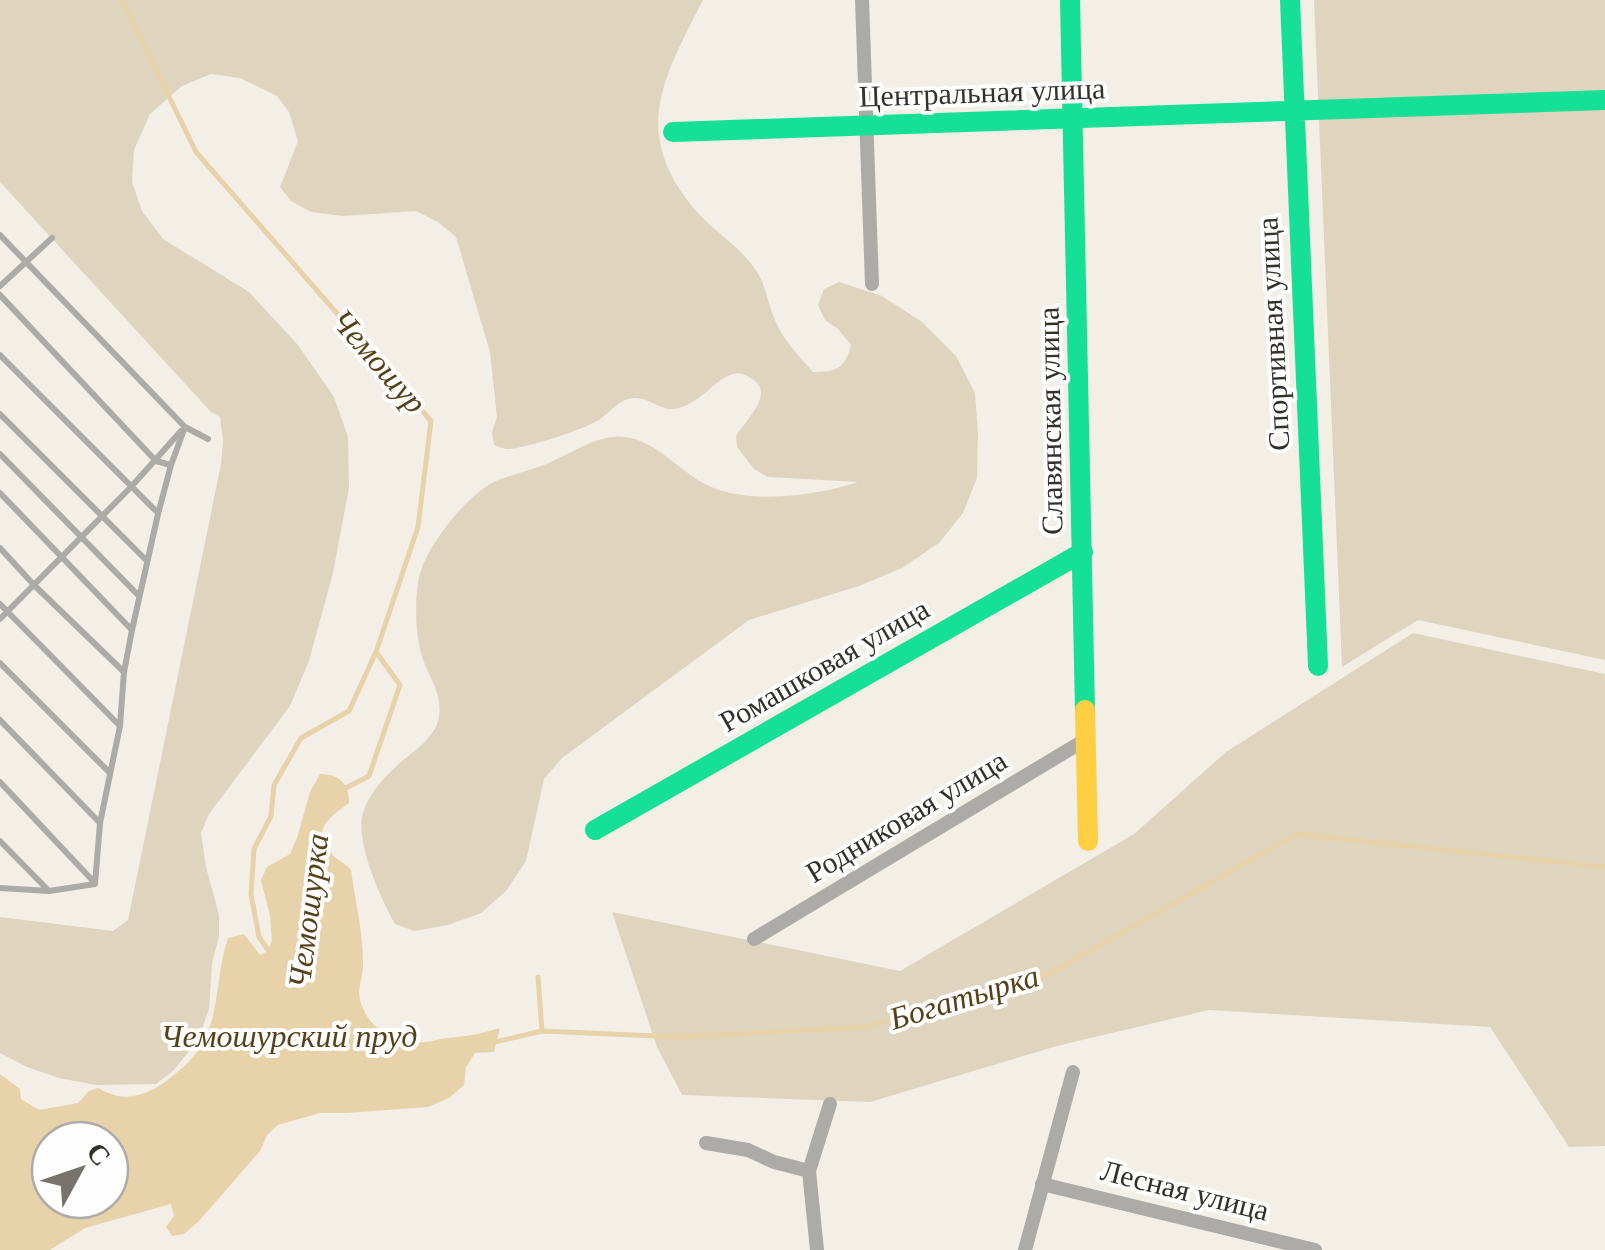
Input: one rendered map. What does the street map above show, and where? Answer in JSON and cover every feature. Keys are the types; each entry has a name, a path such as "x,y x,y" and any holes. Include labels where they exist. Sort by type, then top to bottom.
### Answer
{"street":[{"path":"862,0 872,284"},
{"name":"Славянская улица","path":"1070,0 1088,841"},
{"name":"Спортивная улица","path":"1290,0 1318,666"},
{"name":"Центральная улица","path":"673,132 1605,100"},
{"name":"Ромашковая улица","path":"595,830 1082,552"},
{"name":"Родниковая улица","path":"754,939 1085,740"},
{"path":"1024,1250 1073,1072"},
{"path":"817,1250 809,1172 830,1104"},
{"path":"706,1143 748,1150 809,1172"},
{"name":"Лесная улица","path":"1042,1184 1314,1250"}],"lane":[{"path":"0,235 184,426 208,439"},
{"path":"0,286 52,238"},
{"path":"0,294 156,460 171,464"},
{"path":"0,355 158,514"},
{"path":"0,414 146,562"},
{"path":"0,619 131,487 184,426"},
{"path":"95,884 100,824 120,726 132,630 158,514 184,426"},
{"path":"0,454 139,596"},
{"path":"0,493 132,630"},
{"path":"0,548 124,672"},
{"path":"0,604 120,726"},
{"path":"0,663 110,772"},
{"path":"0,720 100,824"},
{"path":"0,782 95,884"},
{"path":"0,841 49,891"},
{"path":"0,888 49,891 95,884"}],"shaded area":[{"path":"0,0 703,0 675,56 660,107 664,157 676,184 697,212 751,263 780,331 813,372 838,368 851,345 825,320 818,305 824,289 839,282 882,296 922,322 956,356 975,393 977,478 963,513 939,543 902,568 859,586 749,620 562,758 544,779 526,861 506,891 481,913 448,925 414,931 395,924 367,857 362,817 377,787 424,743 437,724 439,700 417,634 417,589 433,545 475,495 498,480 617,436 647,444 703,483 738,495 801,495 858,482 768,477 754,469 737,447 736,436 756,407 761,392 752,379 739,374 730,375 679,408 628,399 597,421 568,433 516,448 494,445 492,432 497,417 490,352 456,237 416,211 343,216 311,212 291,201 280,187 298,141 289,112 277,96 240,78 211,74 182,86 150,114 134,150 132,182 142,211 163,239 249,292 298,345 334,397 348,437 349,488 333,573 309,661 290,706 209,814 201,833 219,915 209,1009 198,1040 174,1070 156,1084 96,1085 59,1078 0,1053 0,917 113,931 128,920 221,464 220,417 211,412 0,182"},
{"path":"1314,0 1605,0 1605,660 1418,620 1342,667"},
{"path":"1413,633 1605,674 1605,1146 1569,1147 1490,1027 1209,1010 1057,1046 870,1102 682,1095 657,1047 612,912 900,971 1134,834 1226,752"}],"water":[{"name":"Чемошурский пруд","path":"320,774 337,778 345,785 349,803 325,825 322,838 332,854 351,870 363,951 359,995 369,1019 394,1038 414,1042 500,1028 494,1052 475,1053 466,1067 464,1085 449,1098 428,1107 320,1113 278,1125 199,1221 184,1234 172,1236 166,1227 174,1216 171,1204 130,1215 130,1120 30,1120 30,1220 114,1220 85,1228 50,1250 0,1250 0,1074 20,1089 21,1099 39,1110 78,1103 98,1088 118,1096 143,1094 182,1068 205,1040 211,1024 228,938 244,934 260,955 268,951 272,940 270,916 261,880 267,867 290,854 310,792"}],"waterway":[{"name":"Чемошур","path":"122,0 196,152 431,421 418,527 376,652 400,685 369,776 342,790"},
{"name":"Чемошурка","path":"271,954 259,937 251,894 254,849 271,816 274,785 301,738 349,711 376,652"},
{"name":"Богатырка","path":"491,1043 542,1031 679,1037 866,1027 1050,973 1296,834 1605,867"},
{"path":"538,977 542,1031"}],"traffic: fast":[{"path":"1070,0 1085,710"},
{"path":"1290,0 1318,666"},
{"path":"673,132 1605,100"},
{"path":"595,830 1083,552"}],"traffic: slow":[{"path":"1085,710 1088,841"}]}
